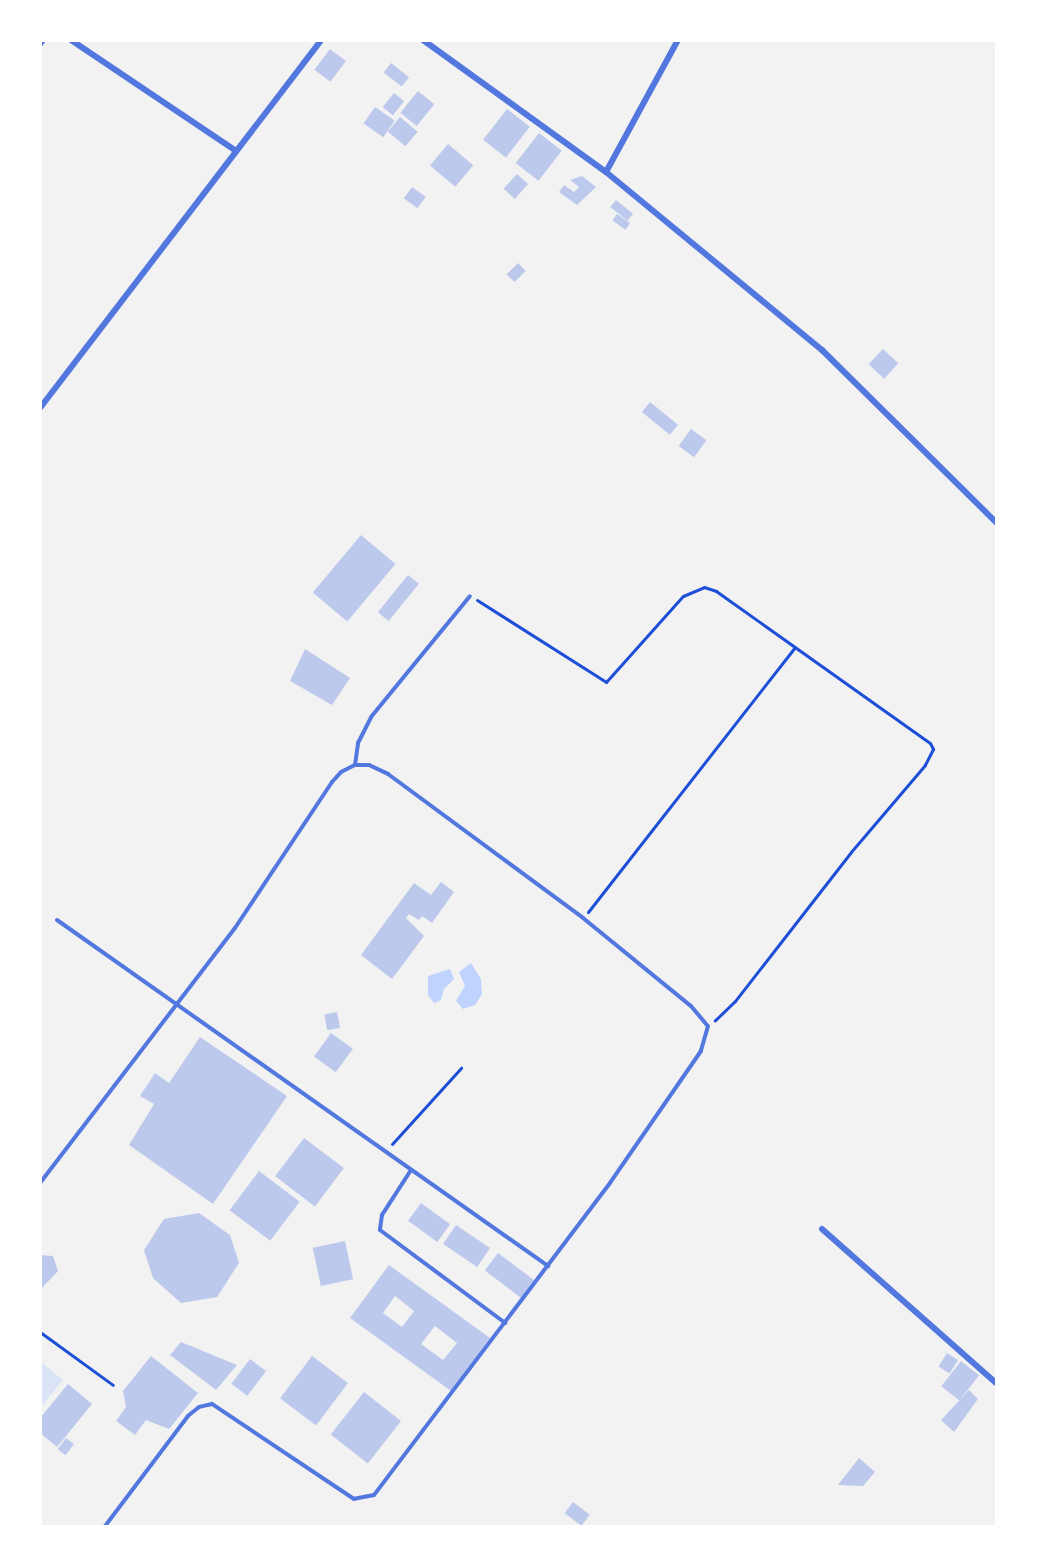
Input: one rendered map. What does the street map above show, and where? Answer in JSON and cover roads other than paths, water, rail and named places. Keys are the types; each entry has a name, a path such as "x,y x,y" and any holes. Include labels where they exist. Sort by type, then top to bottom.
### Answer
{"street":[{"path":"40,44 43,40"},
{"path":"71,40 236,152"},
{"path":"40,408 321,40"},
{"path":"423,40 606,172 822,350 996,522"},
{"path":"606,172 678,40"},
{"path":"822,1228 996,1383"}],"lane":[{"path":"355,765 358,743 371,717 470,596"},
{"path":"40,1183 235,928 332,782 341,772 355,765 369,765 387,774 583,918 691,1006 708,1026 701,1051 548,1266 374,1495 354,1499 212,1404 199,1407 188,1416 105,1527"},
{"path":"57,920 548,1266"},
{"path":"411,1170 382,1215 380,1230 506,1323"}],"water":[{"path":"471,963 481,979 482,994 475,1005 463,1009 456,1001 465,986 459,972"},
{"path":"450,969 454,979 444,989 441,1000 434,1003 428,995 428,976"}]}
